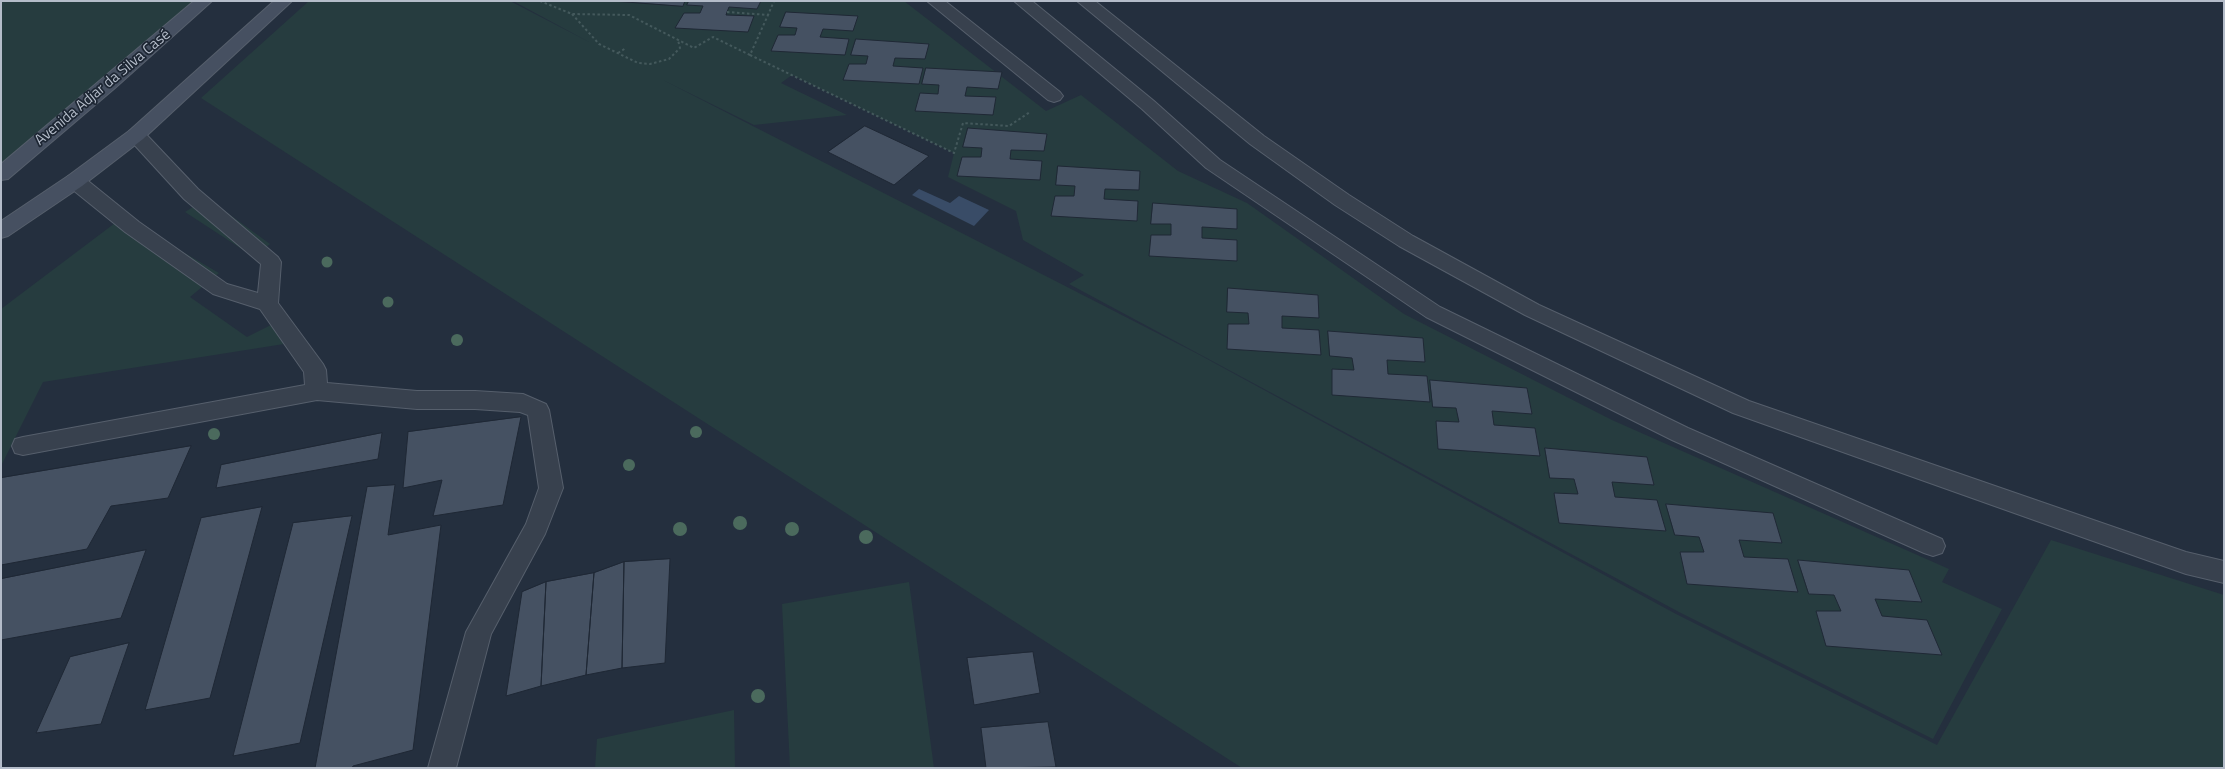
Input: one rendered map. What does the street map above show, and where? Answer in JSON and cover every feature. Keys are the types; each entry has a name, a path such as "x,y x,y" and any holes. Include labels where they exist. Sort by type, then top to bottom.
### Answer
{"main road":[{"name":"Avenida Adjar da Silva Casé","path":"1,174 110,84 204,1"},
{"path":"1,231 75,181 136,135 284,1"}],"street":[{"path":"935,1 1054,96"},
{"path":"1022,1 1148,105 1213,164 1433,312 1547,370 1680,434 1933,546"},
{"path":"1085,1 1257,140 1342,200 1406,240 1532,310 1741,407 2179,560 2224,572"},
{"path":"136,135 191,194 271,262 267,304"},
{"path":"75,181 132,226 220,289 267,304 315,370 317,391"},
{"path":"23,446 317,391 417,400 475,400 523,403 538,410 551,488 537,527 479,632 442,768"}],"path":[{"path":"540,1 572,14 629,15 694,48 709,38 713,38 954,153 963,123 1009,126 1054,96"},
{"path":"750,55 774,1"},
{"path":"727,12 768,14"},
{"path":"572,14 599,44 638,63 650,64 662,61 676,53 680,48 677,39"},
{"path":"618,53 626,48"}],"green space":[{"path":"1,1 202,1 1,178"},
{"path":"309,1 510,1 591,43 513,1 904,1 1046,111 1081,95 1178,171 1247,203 1404,314 1612,420 1949,569 1942,582 2002,609 1933,739 1679,612 1069,284 1084,275 1023,240 1016,211 948,177 954,153 792,75 781,83 847,115 754,125 663,80 1196,353 1676,614 1937,745 2051,540 2224,595 2224,768 1242,768 201,98"},
{"path":"207,198 270,244 254,257 185,212"},
{"path":"123,217 219,273 190,297 247,337 281,320 303,341 43,382 1,466 1,309"},
{"path":"909,582 934,768 790,768 782,604"},
{"path":"734,710 735,768 595,768 597,739"}],"water":[{"path":"919,189 950,203 959,196 989,210 974,226 912,195"}],"building":[{"path":"613,1 685,1 683,6"},
{"path":"689,1 761,1 757,9 729,7 726,15 754,16 748,32 675,28 684,13 700,13 703,6 687,5"},
{"path":"786,12 858,16 853,31 823,29 820,37 849,39 845,55 771,51 778,35 795,35 797,28 780,27"},
{"path":"856,39 929,44 925,59 895,58 893,66 923,68 919,84 843,80 849,64 866,64 868,56 851,55"},
{"path":"926,68 1002,72 998,89 967,87 965,96 996,97 993,115 915,111 920,93 938,94 939,85 922,84"},
{"path":"865,126 929,156 894,185 828,152"},
{"path":"968,128 1047,134 1044,151 1011,150 1010,159 1042,161 1040,180 957,176 962,157 981,157 982,148 963,147"},
{"path":"1058,166 1140,171 1139,190 1105,189 1104,199 1138,201 1137,221 1051,216 1055,196 1074,196 1075,186 1056,185"},
{"path":"1153,203 1237,209 1237,229 1202,227 1202,238 1237,240 1237,261 1149,256 1151,235 1171,235 1171,224 1151,224"},
{"path":"1228,288 1318,295 1319,318 1282,316 1282,328 1319,330 1321,355 1227,349 1228,324 1249,324 1248,313 1227,312"},
{"path":"1328,331 1423,338 1425,362 1387,360 1388,374 1427,376 1430,402 1332,395 1332,369 1354,370 1352,358 1330,356"},
{"path":"1430,380 1527,388 1532,414 1492,411 1494,425 1535,428 1540,456 1438,449 1436,421 1459,422 1456,408 1433,407"},
{"path":"521,417 503,505 433,516 442,480 403,488 408,432"},
{"path":"382,433 378,459 216,488 221,465"},
{"path":"191,446 168,498 111,506 87,549 1,565 1,478"},
{"path":"1545,448 1647,457 1654,485 1612,482 1615,497 1657,500 1666,531 1559,523 1554,493 1578,494 1574,479 1550,478"},
{"path":"395,485 388,535 441,525 413,750 353,766 352,768 315,768 367,487"},
{"path":"1666,504 1773,513 1782,543 1739,540 1744,557 1788,559 1798,592 1687,584 1680,552 1704,552 1699,537 1675,535"},
{"path":"262,507 210,698 145,710 201,518"},
{"path":"352,516 300,743 233,756 293,523"},
{"path":"146,550 121,618 1,640 1,579"},
{"path":"670,559 665,663 622,668 624,562"},
{"path":"1798,560 1909,570 1922,602 1875,599 1882,616 1927,620 1942,655 1826,646 1816,611 1841,611 1834,595 1809,594"},
{"path":"624,562 622,668 586,675 594,573"},
{"path":"594,573 586,675 541,686 546,582"},
{"path":"546,582 541,686 506,696 522,592"},
{"path":"129,643 101,724 36,733 70,657"},
{"path":"1033,652 1040,693 974,705 967,658"},
{"path":"1048,722 1056,767 986,768 981,728"}]}
